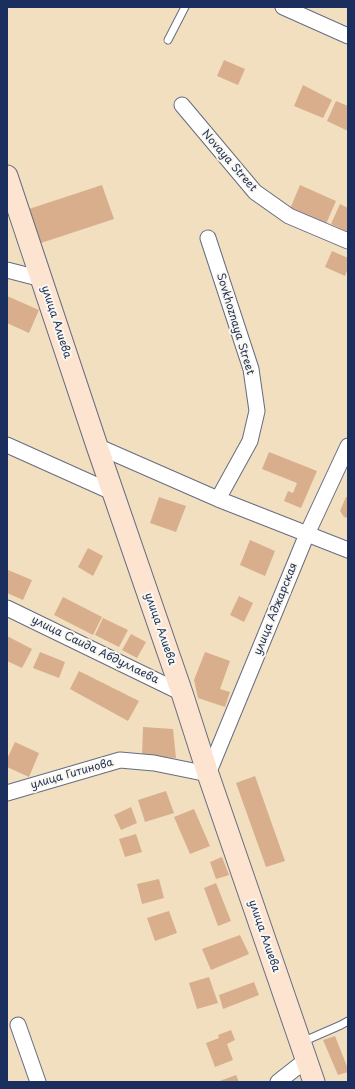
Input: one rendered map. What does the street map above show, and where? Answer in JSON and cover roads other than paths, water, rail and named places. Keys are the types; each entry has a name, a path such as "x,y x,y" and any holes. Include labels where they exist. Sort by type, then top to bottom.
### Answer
{"street":[{"path":"283,7 348,36"},
{"name":"Novaya Street","path":"182,105 255,192 289,216 348,241"},
{"name":"улица Алиева","path":"7,176 208,774 314,1082"},
{"name":"Sovkhoznaya Street","path":"208,238 251,369 257,411 250,441 218,499"},
{"path":"7,270 42,279"},
{"path":"7,444 114,494"},
{"path":"97,446 218,499 348,550"},
{"name":"улица Аджарская","path":"208,774 307,534 348,446"},
{"name":"улица Саида Абдуллаева","path":"7,608 182,693"},
{"name":"улица Гитинова","path":"9,791 120,760 154,763 208,774"},
{"path":"18,1025 38,1082"},
{"path":"278,1082 303,1051"}],"lane":[{"path":"168,40 185,7"},
{"path":"303,1051 348,1021"}]}
